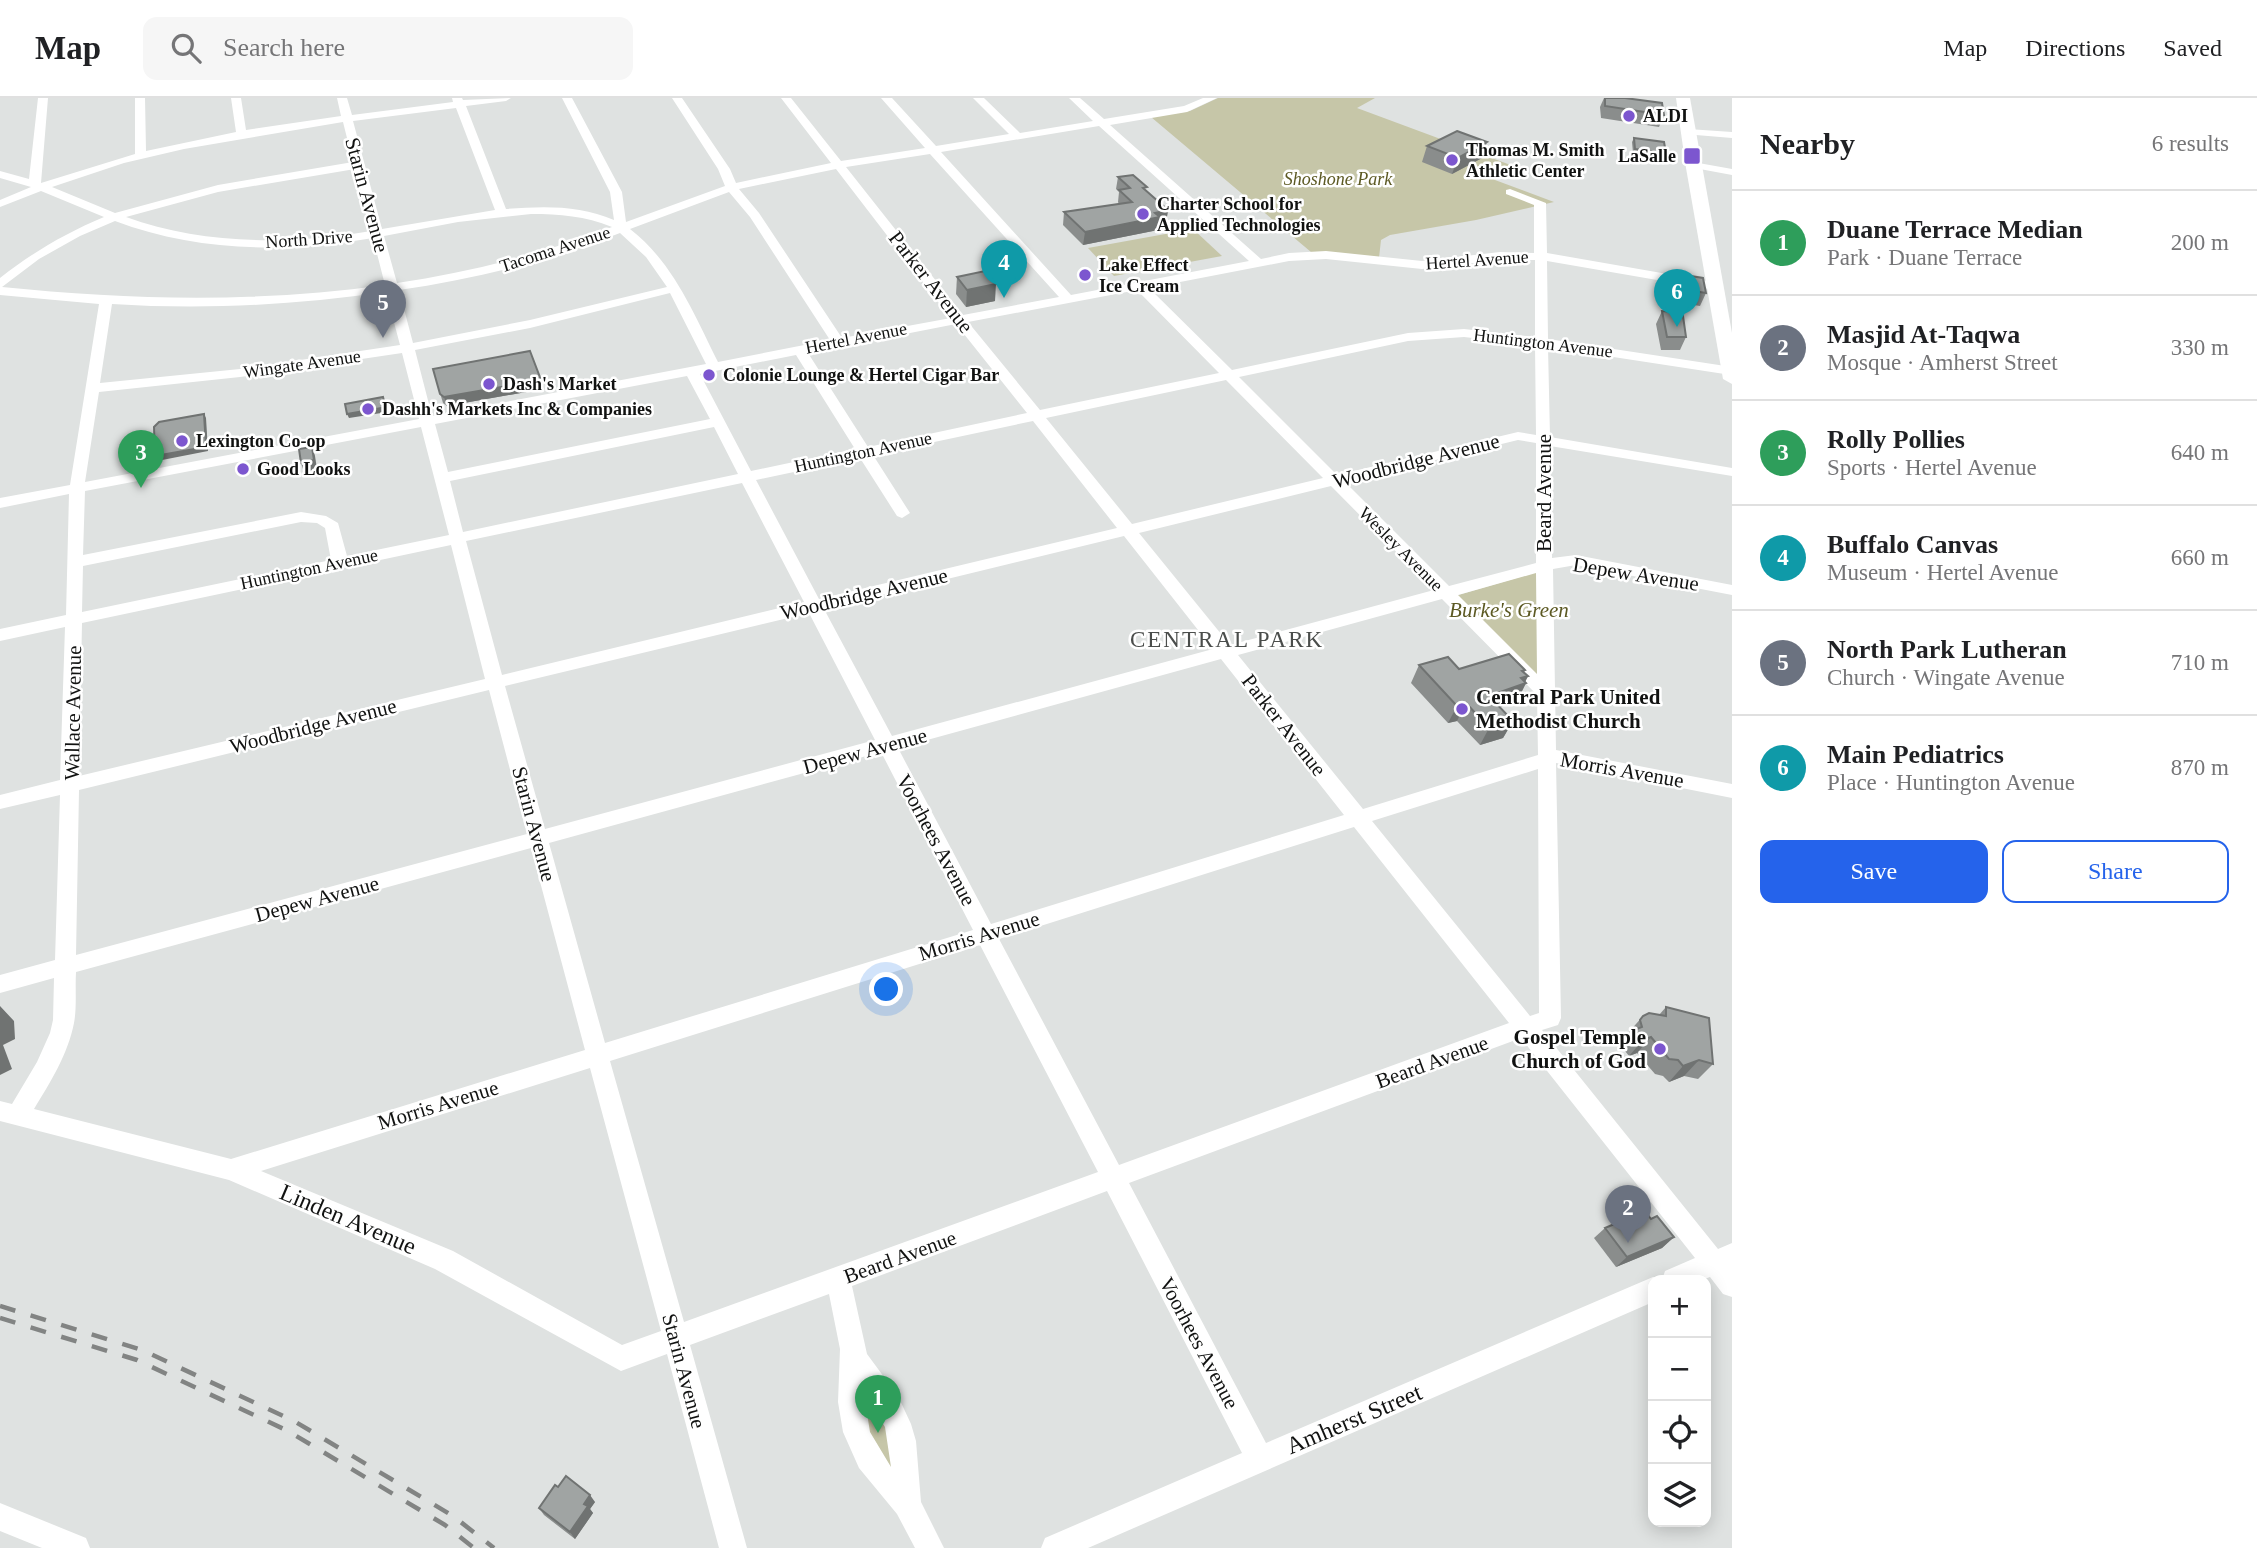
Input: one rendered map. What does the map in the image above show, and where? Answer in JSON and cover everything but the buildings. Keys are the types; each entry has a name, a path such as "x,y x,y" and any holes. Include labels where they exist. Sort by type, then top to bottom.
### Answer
{"main road":[{"path":"1683,98 1731,375"}],"street":[{"path":"39,185 43,98"},
{"path":"140,98 141,157"},
{"path":"236,98 242,136"},
{"name":"Starin Avenue","path":"342,98 495,682 733,1548"},
{"path":"0,204 39,185 141,157 242,136 459,101 506,98"},
{"path":"567,98 616,192 621,228 651,256 673,289 713,365"},
{"path":"677,98 724,169 732,188 755,215 838,342"},
{"name":"Parker Avenue","path":"786,98 1525,1028 1722,1259 1732,1285"},
{"path":"886,98 1067,298"},
{"path":"978,98 1017,136"},
{"path":"1074,98 1258,262"},
{"name":"Tacoma Avenue","path":"0,291 106,302 189,304 271,302 392,289 507,265 565,248 732,188 839,165 1187,109 1212,98"},
{"path":"459,101 502,214"},
{"path":"1688,132 1732,133"},
{"path":"0,284 23,264 49,247 117,218 229,187 359,165"},
{"path":"1693,165 1732,172"},
{"name":"North Drive","path":"0,174 39,185 117,218 163,232 236,242 306,242 502,214 571,212 608,220 621,228"},
{"name":"Beard Avenue","path":"676,1338 1550,1018 1544,342 1540,203 1510,192"},
{"name":"Hertel Avenue","path":"0,503 1258,262 1326,255 1422,265 1500,256 1541,257 1575,260 1636,274 1715,286"},
{"name":"Wesley Avenue","path":"1138,285 1547,694"},
{"name":"Wingate Avenue","path":"93,388 257,372 407,348 542,321 673,289"},
{"name":"Wallace Avenue","path":"9,1113 47,1069 60,1039 64,1020 77,488 106,302"},
{"name":"Huntington Avenue","path":"0,635 1384,341 1434,334 1476,334 1544,342 1731,375"},
{"path":"799,349 902,513"},
{"name":"Voorhees Avenue","path":"691,370 1260,1459"},
{"path":"441,478 718,422"},
{"name":"Woodbridge Avenue","path":"0,802 1518,436 1732,472"},
{"path":"76,562 301,517 321,519 332,526 340,563"},
{"name":"Depew Avenue","path":"0,984 1545,566 1576,560 1732,590"},
{"name":"Morris Avenue","path":"230,1170 1560,755 1732,791"},
{"name":"Linden Avenue","path":"9,1113 230,1170 444,1259 621,1358 676,1338"},
{"path":"1685,1275 1722,1259"},
{"path":"837,1279 855,1360 851,1401 858,1438 866,1457 885,1483 907,1504 930,1548"},
{"name":"Amherst Street","path":"1055,1548 1648,1291"},
{"path":"855,1360 889,1405 898,1424 903,1441 907,1504"},
{"path":"0,1517 76,1548"}],"green space":[{"name":"Shoshone Park","path":"1218,98 1375,98 1357,108 1516,167 1495,180 1554,202 1476,220 1390,235 1381,240 1379,258 1311,252 1151,117 1190,111"},
{"path":"1193,229 1222,256 1114,276 1088,248"},
{"name":"Burke's Green","path":"1537,572 1538,679 1455,596"},
{"path":"864,1390 884,1416 893,1471 872,1449 860,1392"}],"railway":[{"path":"0,1306 142,1350 294,1421 453,1516 494,1548"},
{"path":"0,1318 137,1360 288,1431 445,1525 474,1548"}],"place":[{"name":"ALDI","path":"1629,116"},
{"name":"LaSalle","path":"1692,156"},
{"name":"Thomas M. Smith Athletic Center","path":"1452,160"},
{"name":"Charter School for Applied Technologies","path":"1143,214"},
{"name":"Lake Effect Ice Cream","path":"1085,275"},
{"name":"Buffalo Canvas","path":"1004,298"},
{"name":"Main Pediatrics","path":"1677,327"},
{"name":"North Park Lutheran","path":"383,338"},
{"name":"Colonie Lounge & Hertel Cigar Bar","path":"709,375"},
{"name":"Dash's Market","path":"489,384"},
{"name":"Dashh's Markets Inc & Companies","path":"368,409"},
{"name":"Lexington Co-op","path":"182,441"},
{"name":"Good Looks","path":"243,469"},
{"name":"Rolly Pollies","path":"141,488"},
{"name":"Central Park United Methodist Church","path":"1462,709"},
{"name":"Gospel Temple Church of God","path":"1660,1049"},
{"name":"Masjid At-Taqwa","path":"1628,1243"},
{"name":"Duane Terrace Median","path":"878,1433"}],"district":[{"name":"CENTRAL PARK","path":"1227,639"}]}
